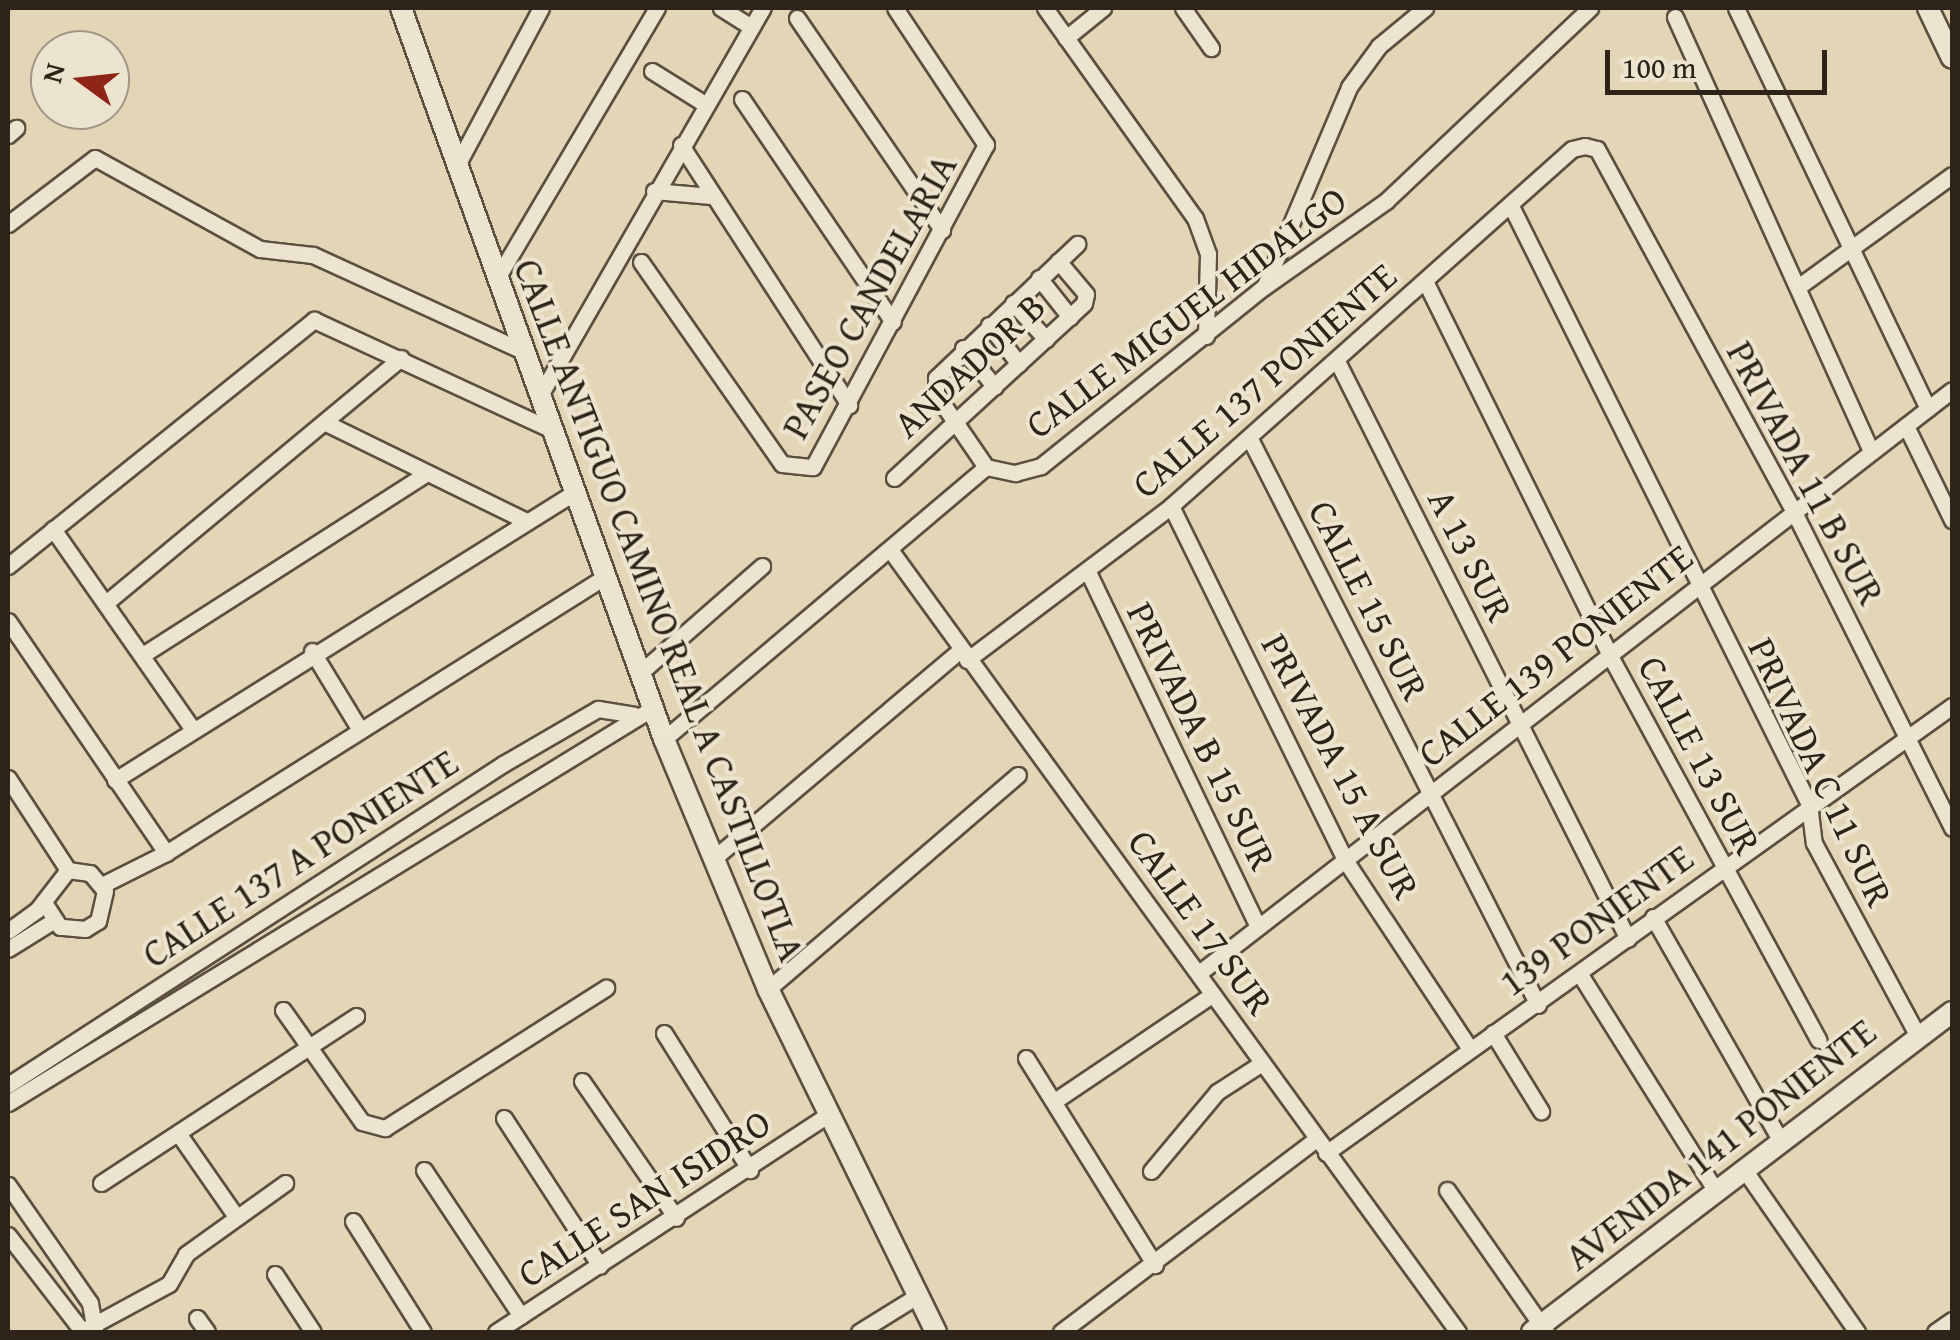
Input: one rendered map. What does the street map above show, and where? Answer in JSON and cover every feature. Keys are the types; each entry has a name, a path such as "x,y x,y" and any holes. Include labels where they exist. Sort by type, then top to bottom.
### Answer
{"street":[{"name":"CALLE ANTIGUO CAMINO REAL A CASTILLOTLA","path":"401,8 455,168 641,672 644,712 664,740 768,990 826,1116 936,1332"},
{"path":"455,168 542,8"},
{"path":"496,280 657,8"},
{"path":"722,8 751,26"},
{"path":"540,396 762,8"},
{"name":"PASEO CANDELARIA","path":"641,262 782,464 803,472 820,459 986,145 895,8"},
{"path":"1045,8 1195,218 1208,254 1206,336"},
{"path":"1066,38 1103,8"},
{"path":"1183,8 1211,48"},
{"path":"1264,286 1307,202 1349,87 1379,46 1426,8"},
{"name":"CALLE MIGUEL HIDALGO","path":"986,467 1016,473 1041,466 1264,286 1386,201 1590,8"},
{"path":"1736,8 1848,251 1928,408"},
{"path":"1928,8 1952,58"},
{"path":"1675,17 1871,452"},
{"path":"798,18 942,230"},
{"path":"652,71 705,104"},
{"path":"742,99 893,322"},
{"path":"681,146 849,404"},
{"name":"CALLE 137 PONIENTE","path":"713,859 963,655 1088,574 1172,506 1425,281 1513,210 1572,150 1597,150"},
{"name":"PRIVADA 11 B SUR","path":"1597,150 1795,514 1952,828"},
{"path":"9,221 95,158 260,249 313,255 522,351"},
{"path":"1798,287 1952,175"},
{"path":"654,192 711,196"},
{"name":"PRIVADA C 11 SUR","path":"1513,210 1695,586 1809,804 1814,843 1918,1036"},
{"path":"664,740 986,467 933,386 964,348 1077,244"},
{"name":"ANDADOR B","path":"894,478 1087,299 1058,261"},
{"path":"1039,278 1070,317"},
{"name":"CALLE 13 SUR","path":"1425,281 1610,654 1819,1040"},
{"path":"1013,303 1046,340"},
{"path":"8,566 314,320 552,430"},
{"path":"988,325 1019,364"},
{"path":"964,348 995,387"},
{"path":"107,602 328,424 401,358"},
{"name":"A 13 SUR","path":"1337,361 1628,939"},
{"name":"CALLE 139 PONIENTE","path":"1199,973 1347,863 1695,586 1795,514 1952,390"},
{"path":"328,424 526,521"},
{"path":"1906,426 1952,520"},
{"name":"CALLE 15 SUR","path":"1250,439 1538,1005"},
{"path":"144,654 426,474"},
{"path":"115,780 312,651 575,492"},
{"name":"PRIVADA 15 A SUR","path":"1172,506 1347,863 1469,1047"},
{"path":"54,530 192,727"},
{"name":"CALLE 17 SUR","path":"891,551 1458,1332"},
{"path":"641,672 762,566"},
{"name":"PRIVADA B 15 SUR","path":"1088,574 1258,926"},
{"path":"102,885 166,853 606,576"},
{"path":"8,621 166,853"},
{"path":"312,651 360,730"},
{"name":"139 PONIENTE","path":"1326,1153 1469,1047 1580,976 1653,917 1952,706"},
{"name":"CALLE 137 A PONIENTE","path":"8,1085 112,1028 245,945 503,764 598,710 644,712"},
{"name":"CALLE 137 A PONIENTE","path":"245,945 392,866 644,712"},
{"path":"503,764 516,787"},
{"path":"768,990 1018,775"},
{"path":"8,778 68,870"},
{"path":"382,848 392,866"},
{"path":"68,870 90,873 102,885 98,921 70,931 53,920 44,902 47,888 68,870"},
{"path":"8,931 44,902"},
{"path":"1653,917 1780,1141"},
{"path":"8,949 53,920"},
{"path":"1580,976 1715,1190"},
{"path":"283,1010 308,1050 372,1127 385,1128 606,988"},
{"path":"1056,1100 1212,994"},
{"name":"AVENIDA 141 PONIENTE","path":"1540,1330 1715,1190 1952,1012"},
{"path":"101,1183 356,1016"},
{"name":"CALLE 137 A PONIENTE","path":"8,1103 112,1028"},
{"path":"1492,1033 1542,1111"},
{"path":"664,1034 750,1170"},
{"path":"1026,1058 1056,1100 1155,1265"},
{"path":"1151,1171 1217,1092 1262,1062"},
{"path":"582,1080 676,1218"},
{"name":"CALLE SAN ISIDRO","path":"496,1332 750,1170 826,1116"},
{"path":"504,1118 600,1266"},
{"path":"178,1134 234,1215"},
{"path":"1061,1332 1155,1265 1316,1139"},
{"path":"1744,1168 1857,1332"},
{"path":"424,1170 521,1316"},
{"path":"56,1332 85,1328 169,1284 186,1254 234,1215 285,1183"},
{"path":"8,1185 90,1303 85,1328"},
{"path":"1447,1190 1540,1330"},
{"path":"353,1221 423,1332"},
{"path":"8,1235 13,1255 85,1328"},
{"path":"275,1274 314,1332"},
{"path":"859,1332 917,1296"},
{"path":"1935,1332 1952,1320"}]}
